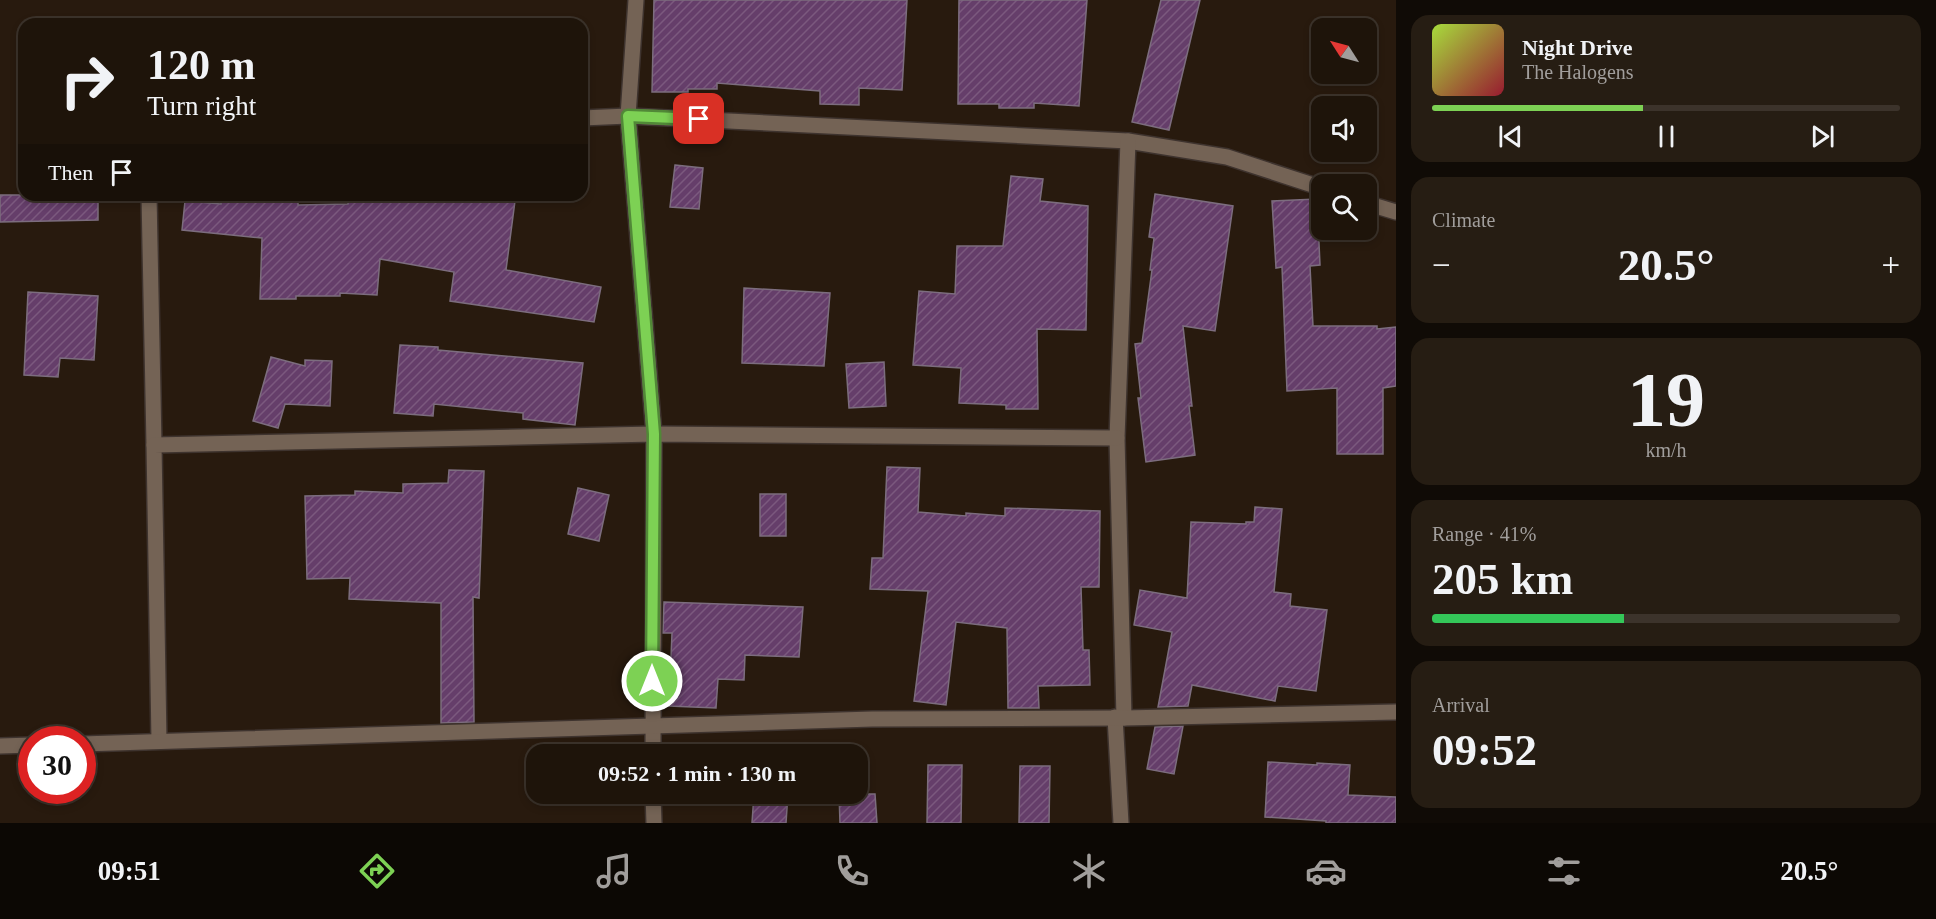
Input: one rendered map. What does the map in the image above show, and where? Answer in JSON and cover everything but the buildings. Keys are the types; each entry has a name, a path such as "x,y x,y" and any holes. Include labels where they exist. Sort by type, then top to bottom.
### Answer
{"street":[{"path":"636,0 628,116 654,434 653,744"},
{"path":"588,118 628,116 1128,141 1227,157 1311,184"},
{"path":"1121,823 1117,438 1128,141"},
{"path":"149,201 159,741"},
{"path":"1377,206 1396,212"},
{"path":"154,445 654,434 1117,438"},
{"path":"96,743 872,718 1120,718 1396,712"},
{"path":"0,746 18,745"},
{"path":"653,804 654,823"}],"route":[{"path":"652,681 654,434 628,116 699,119"}]}
